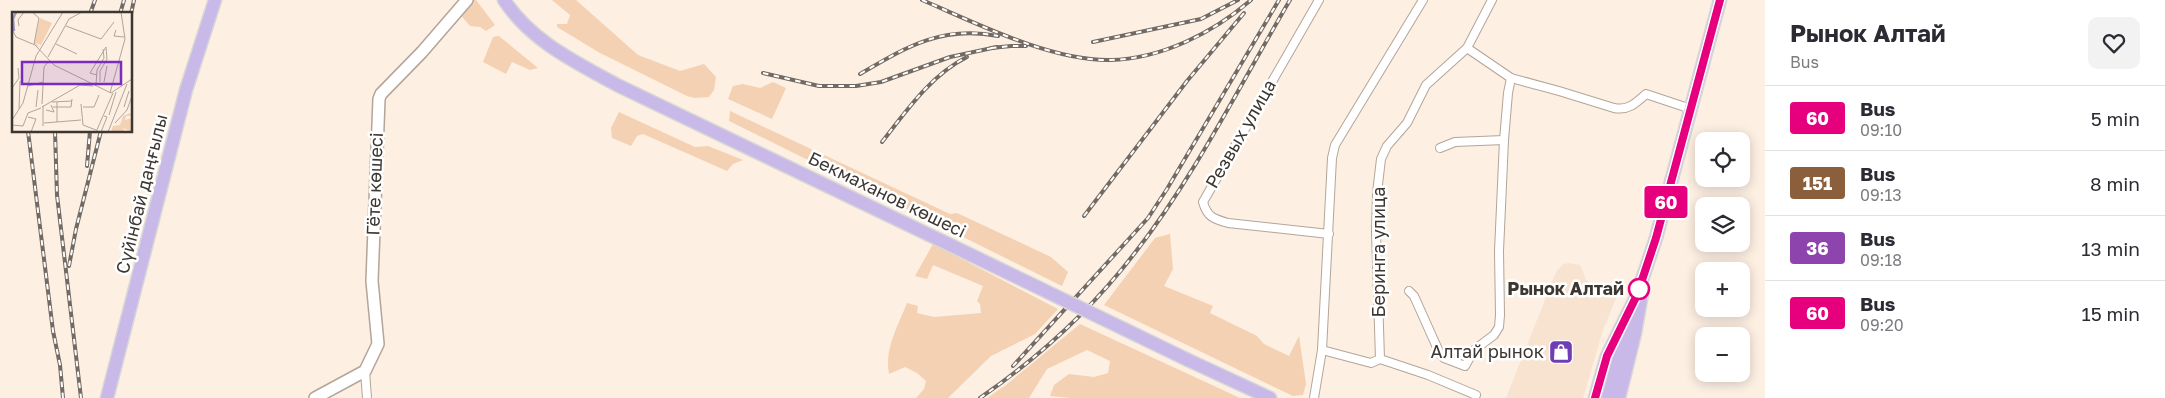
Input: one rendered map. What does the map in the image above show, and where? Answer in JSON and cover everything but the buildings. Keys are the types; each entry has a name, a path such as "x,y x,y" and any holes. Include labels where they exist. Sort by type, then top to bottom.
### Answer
{"main road":[{"name":"Сүйінбай даңғылы","path":"107,398 186,90 215,0"},
{"name":"Бекмаханов көшесі","path":"504,0 523,24 570,59 617,85 1270,398"},
{"path":"1608,398 1637,295 1647,267 1720,0"},
{"path":"1619,398 1635,333 1647,267"},
{"path":"1595,398 1607,356 1637,295"}],"street":[{"name":"Гёте көшесі","path":"364,371 378,344 372,281 379,99 381,94 422,52 467,0"},
{"name":"Резвых улица","path":"1319,0 1204,202 1206,212 1212,219 1228,223 1329,234"},
{"path":"1314,398 1322,350 1332,158 1335,144 1423,0"},
{"name":"Беринга улица","path":"1380,359 1376,232 1377,193 1381,159 1387,146 1406,123 1426,85 1467,48 1492,0"},
{"path":"1467,48 1511,78 1622,110 1632,106 1646,94 1691,109"},
{"path":"1409,291 1414,296 1440,354 1444,358 1465,366 1474,350 1494,335 1498,328 1500,315 1499,251 1504,140 1511,78"},
{"path":"1440,148 1455,142 1504,140"},
{"path":"1322,350 1371,364 1380,359 1428,374 1476,395"},
{"path":"315,398 364,371 366,398"}],"shaded area":[{"path":"470,0 476,0 495,25 486,31 480,27 470,26 458,12"},
{"path":"552,0 576,0 638,55 680,71 704,64 716,77 714,90 709,97 695,98 687,96 600,53 557,27 557,24 567,24 570,15"},
{"path":"499,36 538,68 530,70 512,62 506,74 483,62 493,37"},
{"path":"773,82 786,88 772,119 728,99 733,86 743,84 760,88"},
{"path":"730,111 950,214 957,213 1051,257 1068,272 1062,286 729,121"},
{"path":"619,112 695,147 708,146 743,160 733,164 727,171 643,134 637,136 631,146 612,138 611,128"},
{"path":"1170,234 1173,269 1164,286 1213,306 1210,313 1257,336 1264,344 1289,356 1299,336 1306,384 1303,395 1293,396 1104,305 1155,238"},
{"path":"933,244 1058,309 1035,334 991,356 948,398 916,398 924,389 926,381 917,373 905,367 889,374 888,365 890,347 907,303 918,306 917,313 934,317 981,313 980,304 977,301 983,286 933,265 927,279 915,276"},
{"name":"Алтай рынок","path":"1563,264 1580,265 1586,280 1590,283 1618,294 1603,330 1583,398 1506,398 1556,272"},
{"path":"1080,324 1240,398 1071,398 1050,396 1054,385 1069,374 1094,377 1108,373 1110,361 1087,350 1047,369 1029,398 987,398 1006,385"}],"railway":[{"path":"91,12 95,0"},
{"path":"121,12 124,0"},
{"path":"131,12 134,0"},
{"path":"922,0 1039,48 1087,59 1110,60 1148,55 1185,42 1220,23 1251,0"},
{"path":"1093,42 1201,19 1238,0"},
{"path":"1013,366 1148,218 1279,0"},
{"path":"980,398 1002,383 1063,332 1082,314 1134,254 1197,162 1290,0"},
{"path":"1084,216 1187,81 1244,13"},
{"path":"860,74 909,47 942,36 978,33 998,36"},
{"path":"991,48 1026,46"},
{"path":"763,73 819,86 856,86 881,82 950,57 997,47"},
{"path":"882,142 920,94 942,73 967,57"},
{"path":"28,132 63,398"},
{"path":"55,132 57,195 81,398"},
{"path":"87,166 90,132"},
{"path":"69,266 76,229 101,132"}],"bus line":[{"name":"60","path":"1595,398 1607,356 1637,295 1647,267 1720,0"}],"place":[{"name":"Рынoк Алтай","path":"1639,289"},
{"name":"Алтай рынок","path":"1561,352"}]}
